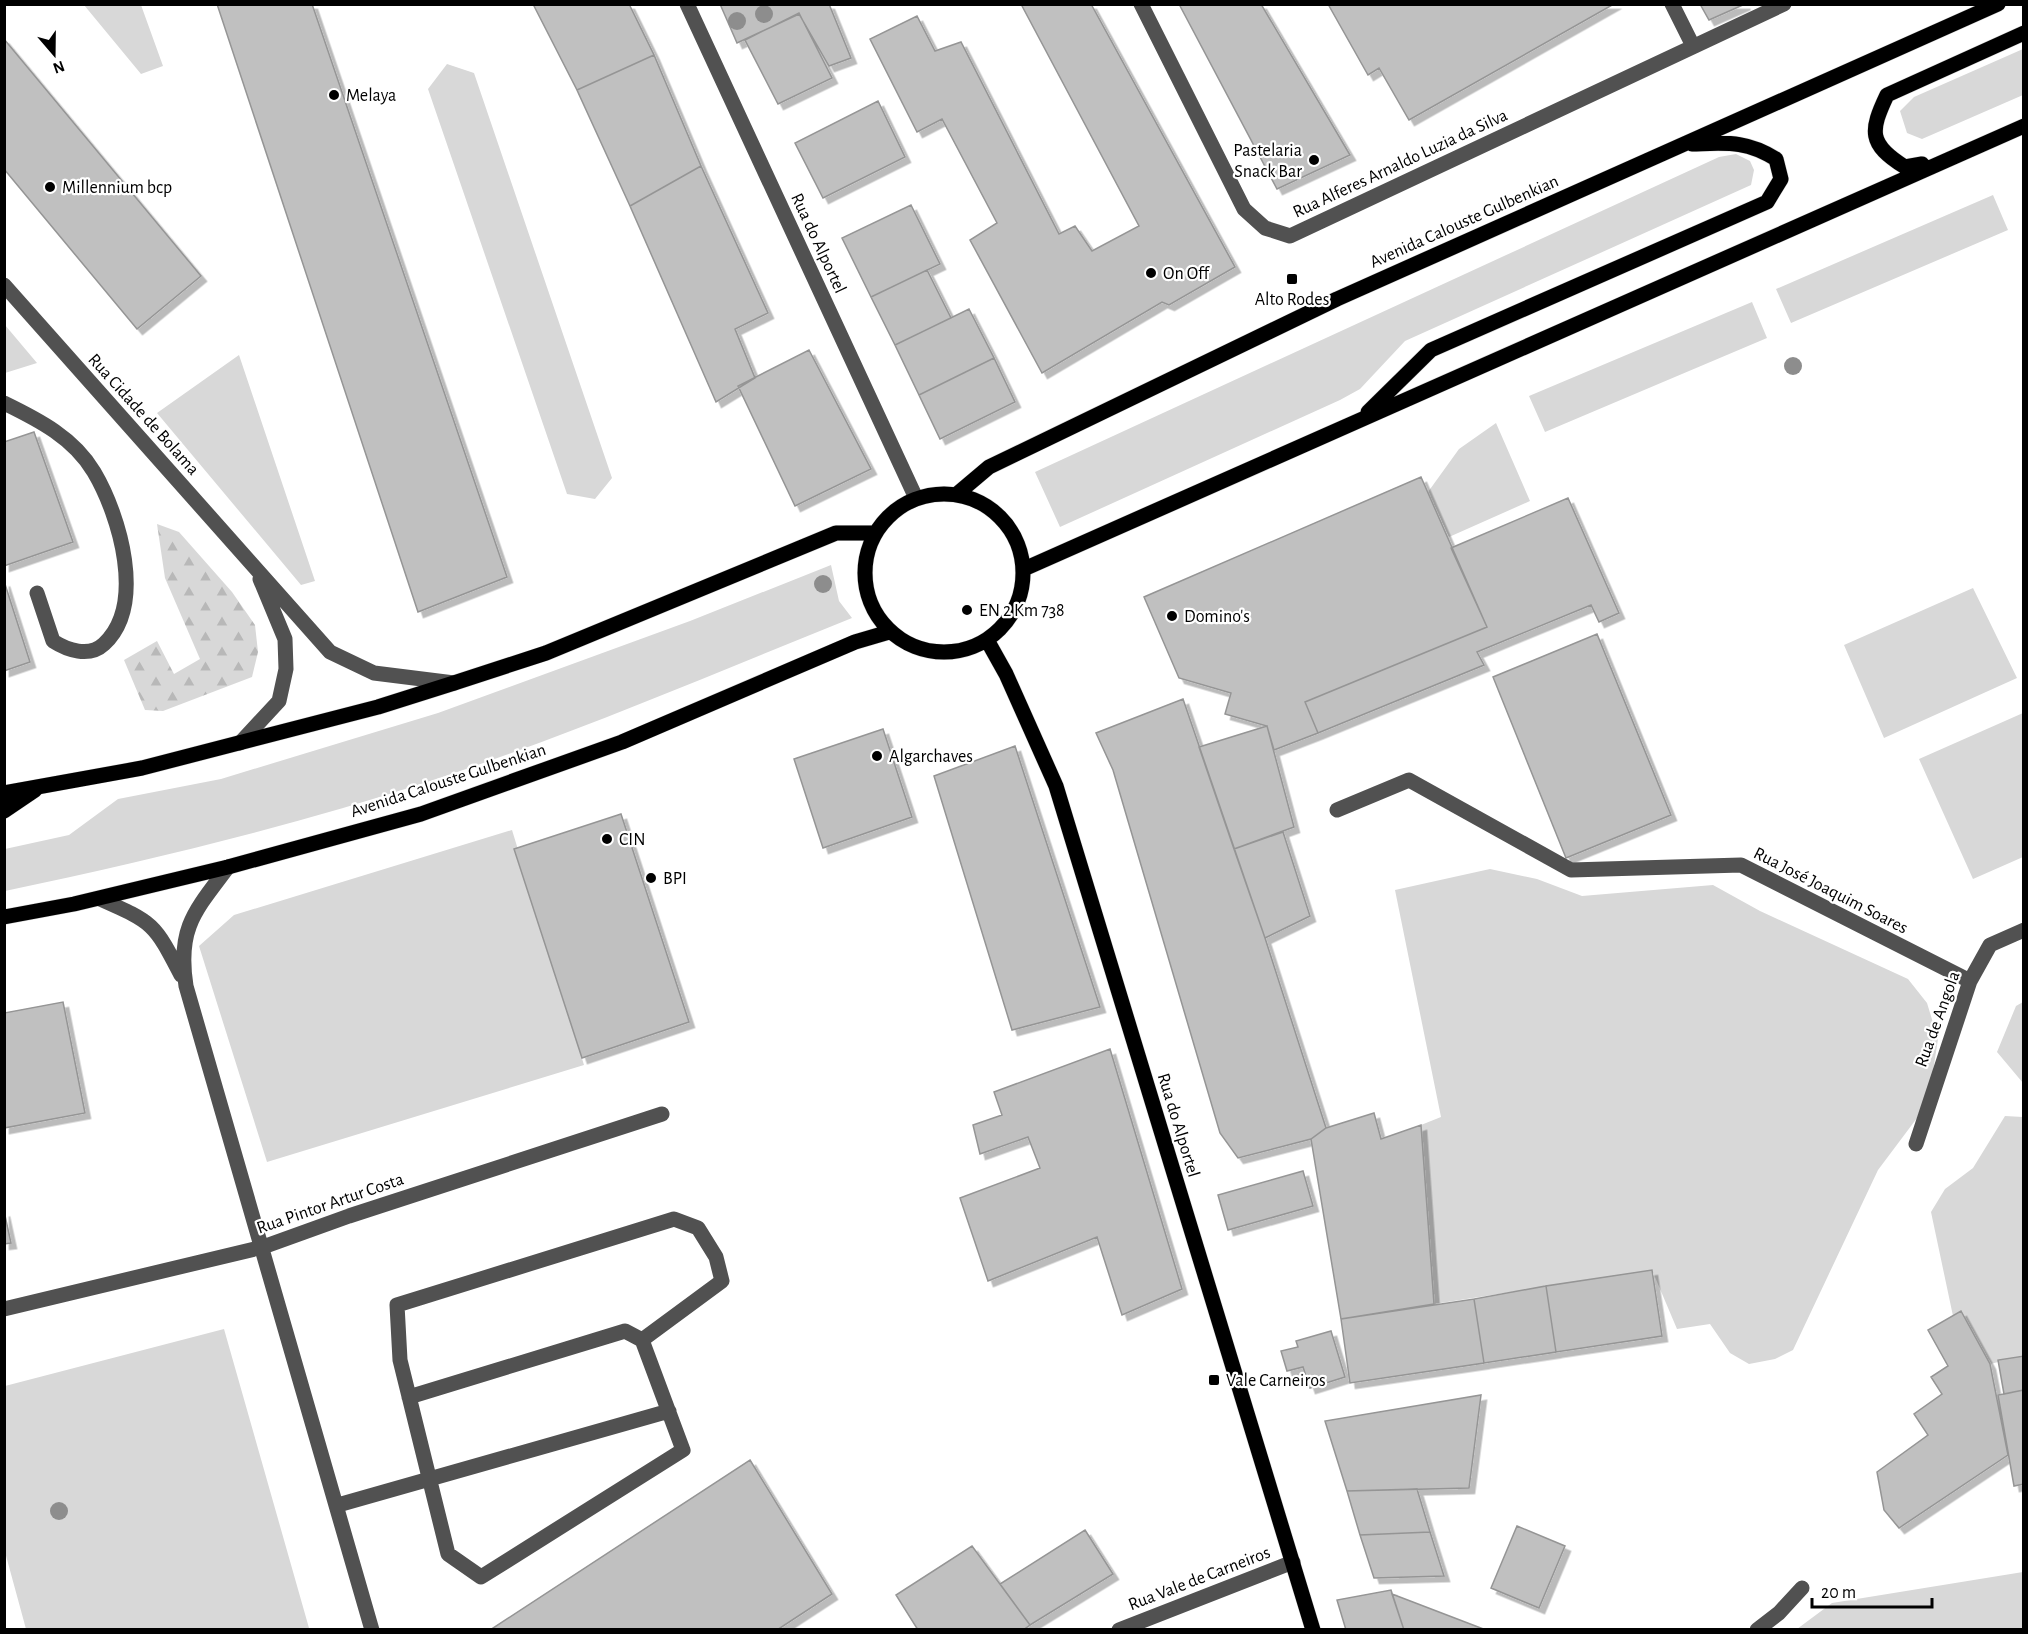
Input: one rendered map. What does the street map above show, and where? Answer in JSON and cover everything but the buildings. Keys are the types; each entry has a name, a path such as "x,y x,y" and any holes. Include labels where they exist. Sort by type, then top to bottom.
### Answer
{"main road":[{"name":"Avenida Calouste Gulbenkian","path":"957,494 989,467 1337,299 1998,4"},
{"path":"1951,157 1905,167 1888,156 1876,140 1875,122 1887,95 2024,33"},
{"path":"1024,569 2024,126"},
{"path":"1362,419 1431,350 1767,202 1781,179 1776,159 1759,148 1735,142 1682,145"},
{"path":"936,493 957,494 983,503 1004,520 1018,543 1024,569 1022,590 1015,609 1003,627 987,640 963,651 936,653 911,646 889,632 873,610 864,585 865,558 875,533 893,512 916,498 936,493"},
{"path":"4,792 38,788 142,768 454,683 546,652 836,533 875,533"},
{"name":"Avenida Calouste Gulbenkian","path":"4,917 100,898 228,867 421,814 622,742 855,642 889,632"},
{"name":"Rua do Alportel","path":"987,640 1006,674 1056,786 1313,1629"},
{"path":"4,811 38,788"}],"street":[{"name":"Rua do Alportel","path":"687,4 916,498"},
{"name":"Rua Alferes Arnaldo Luzia da Silva","path":"1141,4 1245,208 1265,228 1290,236 1784,4"},
{"path":"1672,4 1693,46"},
{"name":"Rua Cidade de Bolama","path":"4,285 330,652 374,673 454,683"},
{"path":"4,403 42,421 69,441 94,472 120,538 125,568 125,610 116,633 99,648 71,652 53,641 37,593"},
{"path":"240,743 279,701 286,669 285,639 255,568"},
{"name":"Rua José Joaquim Soares","path":"1337,810 1409,780 1571,870 1741,865 1970,981"},
{"path":"228,867 189,922 182,957 186,986 372,1629"},
{"path":"100,898 143,918 159,933 186,986"},
{"name":"Rua de Angola","path":"1916,1144 1970,981 1990,945 2024,930"},
{"name":"Rua Pintor Artur Costa","path":"4,1309 263,1247 349,1216 662,1114"},
{"path":"410,1397 625,1331 642,1340 683,1450 481,1577 448,1554 400,1360 397,1305 674,1219 698,1228 716,1257 723,1281 642,1340"},
{"path":"338,1505 430,1481 669,1411"},
{"name":"Rua Vale de Carneiros","path":"1119,1629 1293,1562"},
{"path":"1757,1629 1779,1613 1802,1588"}],"green space":[{"path":"84,5 141,5 163,66 141,74"},
{"path":"2023,49 2023,95 1922,139 1907,133 1900,111 1914,97"},
{"path":"447,64 474,73 612,478 595,499 567,494 428,89"},
{"path":"1736,154 1750,161 1754,170 1751,185 1405,341 1360,389 1340,400 1060,527 1035,472 1719,157"},
{"path":"1993,195 2008,230 1791,323 1776,289"},
{"path":"1752,302 1767,338 1545,432 1529,396"},
{"path":"5,325 37,363 5,373"},
{"path":"239,355 315,581 301,585 157,413"},
{"path":"1496,423 1530,501 1449,537 1428,492 1459,449"},
{"path":"157,524 179,532 232,592 255,625 258,652 252,677 163,711 145,710 124,660 157,641 174,674 200,659 165,578"},
{"path":"831,565 839,601 852,618 642,703 484,763 377,798 165,855 5,891 5,849 69,835 118,799 221,779 438,713 690,621"},
{"path":"1973,588 2017,678 1884,738 1844,645"},
{"path":"2023,713 2023,857 1973,879 1919,759"},
{"path":"512,830 584,1065 267,1162 199,946 234,915"},
{"path":"1490,869 1537,879 1582,896 1713,885 1760,911 1908,979 1927,1003 1938,1039 1932,1078 1917,1118 1878,1170 1793,1350 1775,1359 1749,1364 1730,1353 1710,1324 1677,1329 1652,1270 1434,1304 1421,1125 1441,1117 1395,890"},
{"path":"2023,1002 2023,1083 1997,1052 2016,1006"},
{"path":"2005,1116 2023,1117 2023,1356 1990,1364 1961,1311 1953,1316 1931,1212 1945,1189 1973,1168"},
{"path":"224,1329 309,1628 26,1629 5,1552 5,1386"},
{"path":"2023,1572 2023,1629 1797,1629 1832,1603"}],"place":[{"name":"Melaya","path":"334,95"},
{"name":"Pastelaria Snack Bar","path":"1314,160"},
{"name":"Millennium bcp","path":"50,187"},
{"name":"On Off","path":"1151,273"},
{"name":"Alto Rodes","path":"1292,279"},
{"name":"EN 2 Km 738","path":"967,610"},
{"name":"Domino's","path":"1172,616"},
{"name":"Algarchaves","path":"877,756"},
{"name":"CIN","path":"607,839"},
{"name":"BPI","path":"651,878"},
{"name":"Vale Carneiros","path":"1214,1380"}]}
